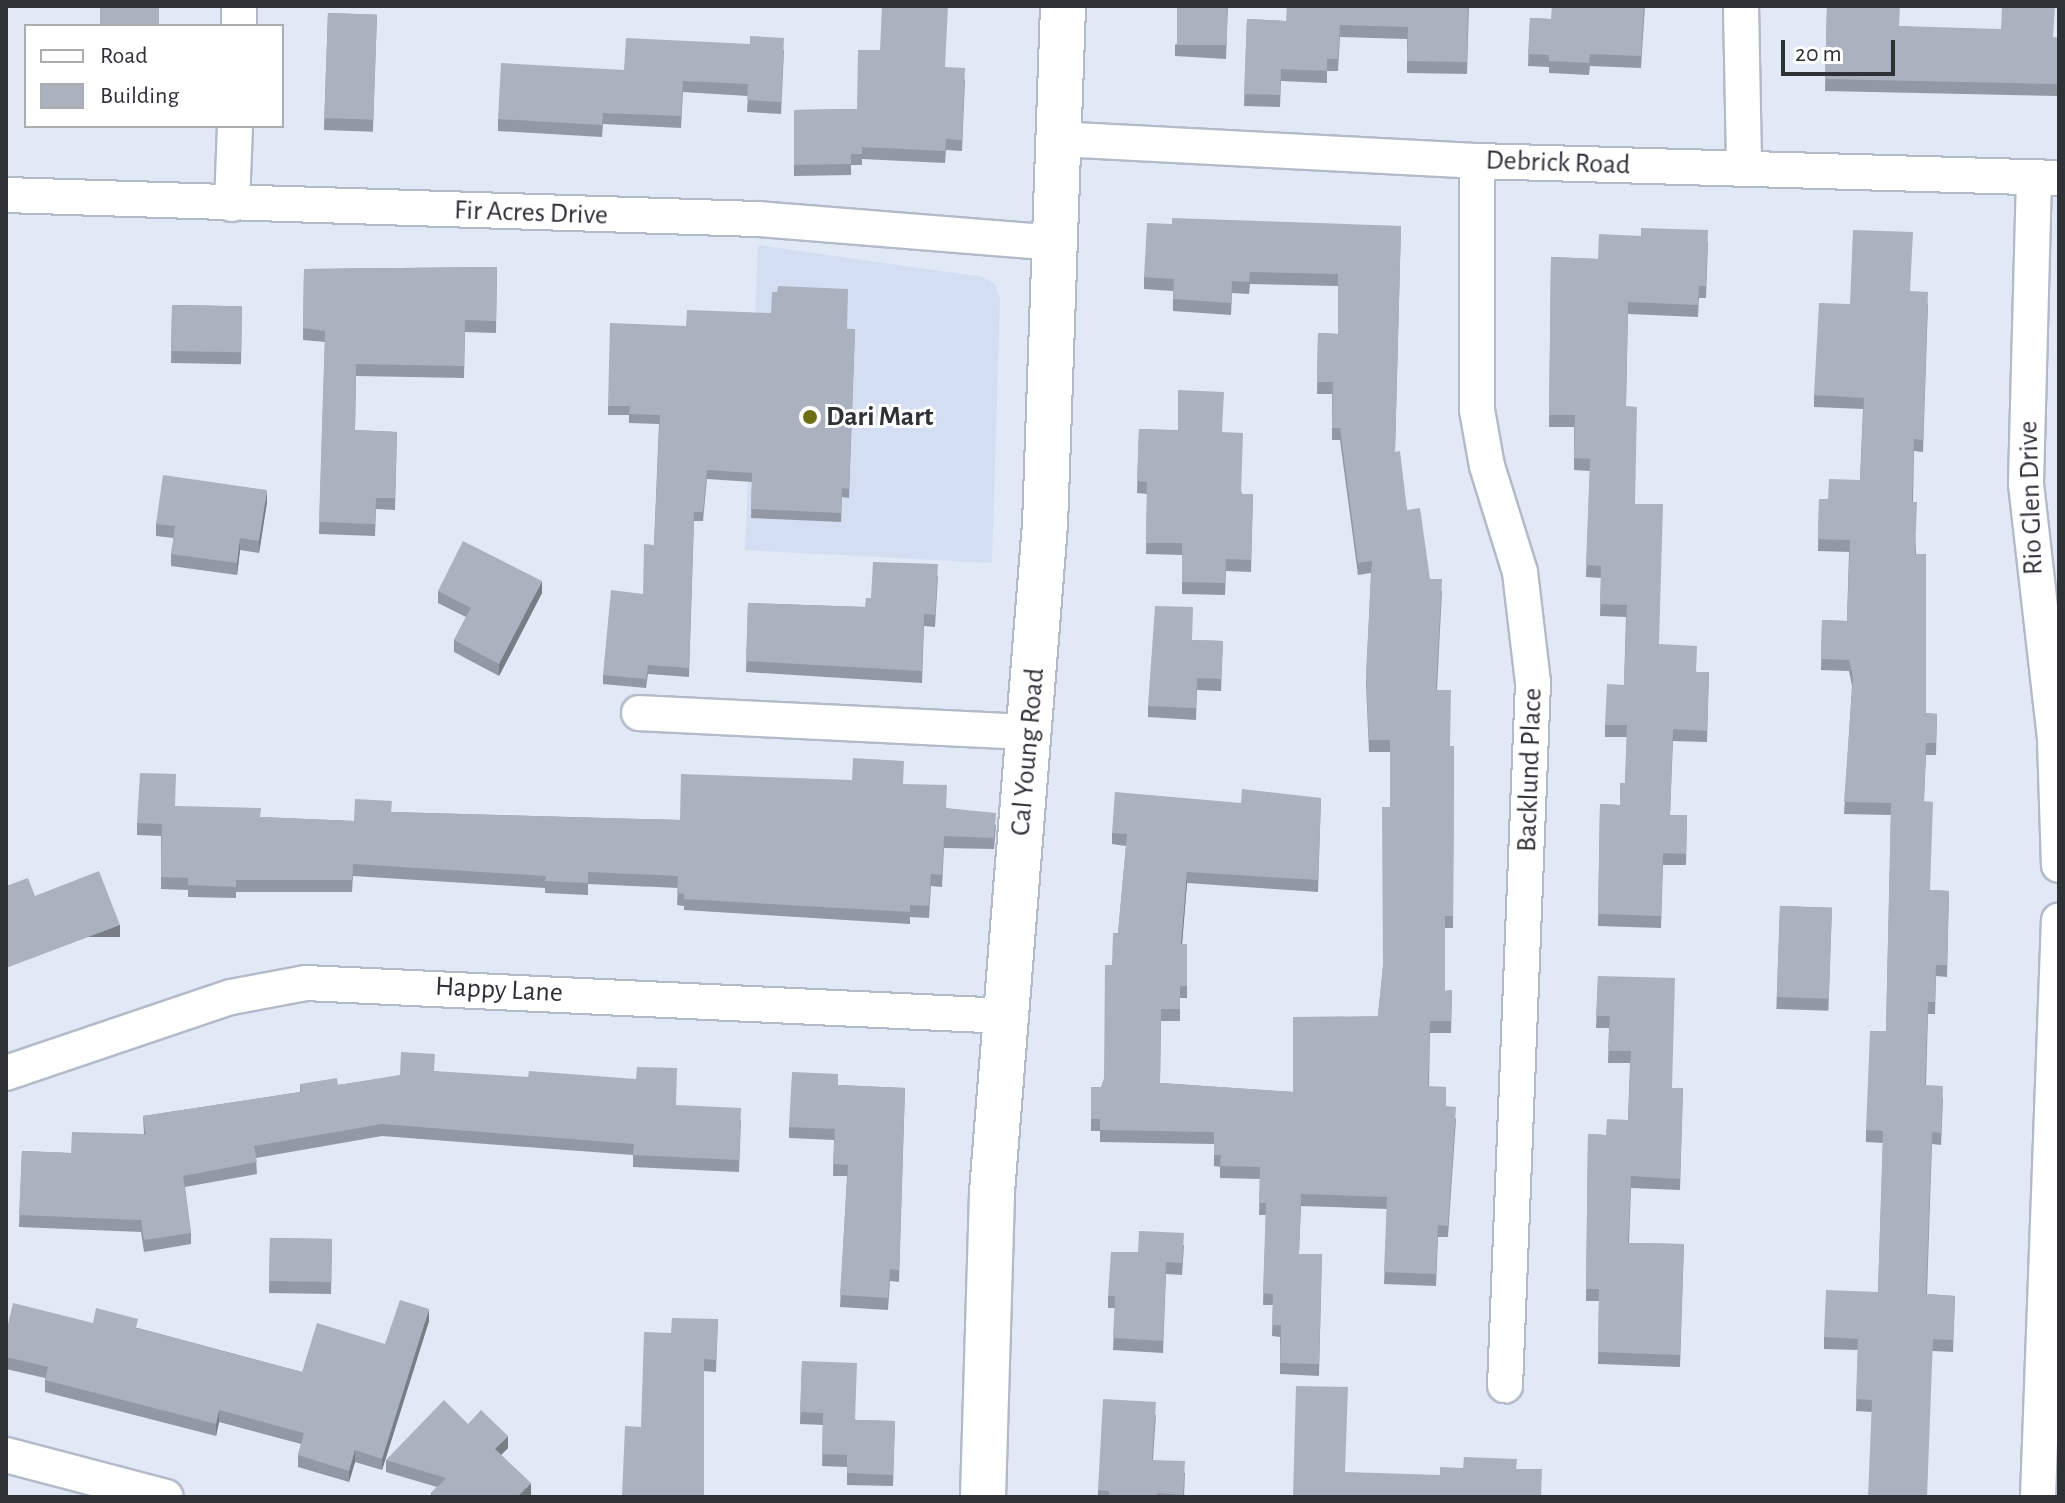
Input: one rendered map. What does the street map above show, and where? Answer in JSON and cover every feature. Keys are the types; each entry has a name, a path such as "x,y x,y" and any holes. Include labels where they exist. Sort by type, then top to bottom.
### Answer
{"main road":[{"name":"Cal Young Road","path":"983,1497 992,1192 1045,525 1063,6"}],"street":[{"path":"1741,6 1744,169"},
{"path":"232,204 235,128"},
{"name":"Debrick Road","path":"1058,139 1477,161 2046,177"},
{"name":"Backlund Place","path":"1477,161 1477,410 1487,466 1520,572 1533,683 1505,1385"},
{"name":"Rio Glen Drive","path":"2046,177 2026,484 2055,740 2059,865"},
{"name":"Fir Acres Drive","path":"6,195 758,219 1055,243"},
{"path":"639,713 1030,732"},
{"path":"2038,1497 2059,920"},
{"name":"Happy Lane","path":"6,1073 231,997 306,983 1006,1016"},
{"path":"6,1455 166,1497"}],"shaded area":[{"path":"758,245 983,277 995,284 1000,298 992,563 745,550"}],"building":[{"path":"100,6 159,6 159,24 100,24"},
{"path":"882,6 948,6 945,67 965,68 962,140 946,139 945,151 862,147 862,154 851,154 851,164 794,165 794,110 857,109 858,50 880,50"},
{"path":"1177,6 1227,6 1227,45 1177,45"},
{"path":"1287,6 1468,6 1467,62 1407,61 1408,27 1340,25 1338,59 1327,59 1327,71 1281,69 1280,95 1244,94 1247,19 1286,21"},
{"path":"1552,6 1644,6 1641,56 1590,54 1589,63 1549,61 1549,55 1528,54 1530,18 1551,19"},
{"path":"1827,6 1900,6 1899,26 2001,29 2002,6 2055,6 2053,37 2059,38 2059,84 1825,79"},
{"path":"328,13 377,15 373,120 324,118"},
{"path":"750,36 784,38 781,102 747,100 748,84 683,81 681,116 603,113 602,125 498,119 501,63 624,70 626,38 750,44"},
{"path":"1172,218 1401,226 1395,452 1400,451 1407,510 1420,508 1430,579 1442,579 1436,690 1451,690 1450,746 1454,746 1453,916 1445,916 1445,991 1452,990 1451,1021 1430,1021 1428,1086 1446,1087 1446,1106 1456,1107 1448,1226 1438,1225 1436,1274 1384,1272 1387,1197 1301,1194 1299,1254 1322,1254 1319,1364 1280,1363 1281,1325 1272,1325 1273,1294 1263,1293 1266,1203 1259,1203 1260,1167 1220,1166 1221,1155 1214,1155 1214,1132 1100,1130 1100,1119 1091,1119 1091,1087 1101,1087 1104,1079 1105,965 1112,965 1113,933 1118,933 1127,834 1112,833 1115,792 1241,803 1242,789 1321,798 1318,880 1187,872 1181,944 1187,944 1187,986 1180,986 1180,1009 1161,1009 1160,1083 1293,1092 1293,1017 1378,1016 1383,966 1382,807 1390,807 1390,740 1369,740 1366,672 1372,561 1358,563 1340,428 1332,428 1333,382 1317,382 1318,333 1338,334 1338,274 1250,272 1249,282 1232,281 1231,303 1173,299 1174,279 1144,277 1147,223 1172,224"},
{"path":"1641,228 1708,230 1706,286 1699,286 1698,305 1628,302 1626,406 1637,407 1635,504 1663,504 1659,644 1697,646 1696,672 1709,672 1707,731 1673,729 1670,815 1687,815 1686,854 1663,853 1661,916 1598,914 1600,804 1620,805 1620,783 1625,783 1627,725 1605,725 1607,684 1624,685 1627,605 1600,604 1601,566 1586,565 1590,459 1574,458 1575,415 1549,415 1551,257 1598,259 1599,234 1641,236"},
{"path":"1853,230 1913,232 1910,291 1928,292 1923,440 1914,439 1912,502 1917,502 1915,554 1926,554 1926,713 1937,714 1936,743 1926,743 1924,801 1933,802 1930,890 1949,891 1947,965 1936,965 1935,1002 1928,1002 1925,1085 1943,1086 1941,1133 1932,1132 1926,1294 1955,1296 1953,1340 1933,1339 1927,1497 1868,1497 1872,1400 1856,1399 1858,1339 1824,1337 1826,1290 1878,1292 1883,1131 1866,1130 1870,1031 1886,1031 1891,803 1844,802 1853,677 1849,660 1821,659 1822,620 1847,621 1850,540 1818,539 1819,499 1828,499 1829,479 1860,480 1864,398 1814,395 1819,303 1850,304"},
{"path":"497,267 496,321 465,320 464,366 356,364 355,430 397,432 395,498 376,498 375,524 319,522 325,331 303,328 304,269"},
{"path":"778,286 848,289 847,329 855,329 849,489 842,488 841,513 751,509 752,473 707,470 703,512 694,512 689,668 648,665 646,679 603,675 611,590 643,594 644,544 654,545 660,415 629,414 630,406 608,406 610,323 686,326 687,310 771,313 772,292 777,292"},
{"path":"172,305 242,306 241,352 171,351"},
{"path":"1178,390 1224,392 1222,432 1243,433 1241,494 1253,494 1251,560 1226,559 1225,583 1182,582 1182,543 1146,543 1147,482 1137,481 1139,429 1178,430"},
{"path":"163,475 267,490 259,541 240,538 237,563 171,554 175,526 156,524"},
{"path":"463,541 542,581 499,664 454,640 471,608 438,591"},
{"path":"873,562 938,564 935,615 924,614 922,671 746,661 748,603 865,607 866,598 871,598"},
{"path":"1155,606 1193,607 1192,640 1223,641 1221,679 1197,678 1196,708 1148,706"},
{"path":"853,758 904,761 903,784 947,785 946,808 996,813 994,838 944,836 942,875 931,874 929,906 910,905 910,912 684,899 684,894 677,893 678,876 588,872 588,883 545,881 546,876 353,864 352,880 236,880 236,887 188,885 188,878 161,877 162,824 137,823 140,773 176,774 175,806 261,808 260,817 354,821 355,799 392,801 391,812 680,820 681,774 852,780"},
{"path":"99,871 120,925 6,968 6,886 28,878 35,896"},
{"path":"1780,906 1832,908 1829,999 1777,997"},
{"path":"1598,976 1675,978 1672,1088 1683,1088 1680,1179 1631,1176 1628,1243 1684,1244 1680,1355 1598,1352 1599,1289 1586,1289 1588,1134 1606,1135 1607,1119 1628,1120 1631,1051 1608,1051 1610,1016 1596,1016"},
{"path":"401,1052 435,1054 434,1071 528,1077 529,1071 636,1079 637,1067 677,1068 676,1105 741,1108 739,1160 633,1155 634,1144 382,1124 254,1146 257,1162 183,1176 191,1233 144,1240 141,1220 19,1215 22,1151 71,1153 72,1132 146,1134 143,1116 301,1092 300,1084 337,1078 338,1085 400,1075"},
{"path":"792,1072 838,1074 838,1085 905,1088 899,1270 890,1269 888,1298 840,1295 848,1165 833,1164 835,1129 789,1127"},
{"path":"1139,1231 1184,1233 1182,1263 1166,1262 1163,1341 1113,1338 1115,1296 1108,1296 1111,1252 1138,1252"},
{"path":"270,1238 332,1239 331,1282 269,1281"},
{"path":"400,1300 429,1309 382,1459 355,1450 349,1471 298,1455 304,1433 219,1410 216,1424 45,1380 48,1367 6,1357 6,1333 13,1303 93,1323 96,1308 138,1319 136,1328 302,1372 317,1323 385,1344"},
{"path":"672,1318 718,1319 716,1360 704,1359 704,1497 622,1497 625,1426 641,1427 644,1332 671,1333"},
{"path":"802,1361 857,1363 855,1420 895,1421 893,1475 847,1473 847,1455 822,1454 823,1413 800,1412"},
{"path":"1296,1386 1348,1387 1345,1472 1440,1475 1440,1467 1463,1468 1464,1457 1517,1459 1516,1469 1542,1469 1541,1497 1293,1497"},
{"path":"1103,1399 1156,1402 1152,1460 1185,1461 1183,1495 1157,1493 1157,1497 1109,1497 1109,1491 1098,1490"},
{"path":"444,1400 468,1424 481,1410 508,1436 495,1449 531,1483 517,1497 434,1497 431,1493 446,1478 386,1460"}],"place":[{"name":"Dari Mart","path":"810,417"}]}
